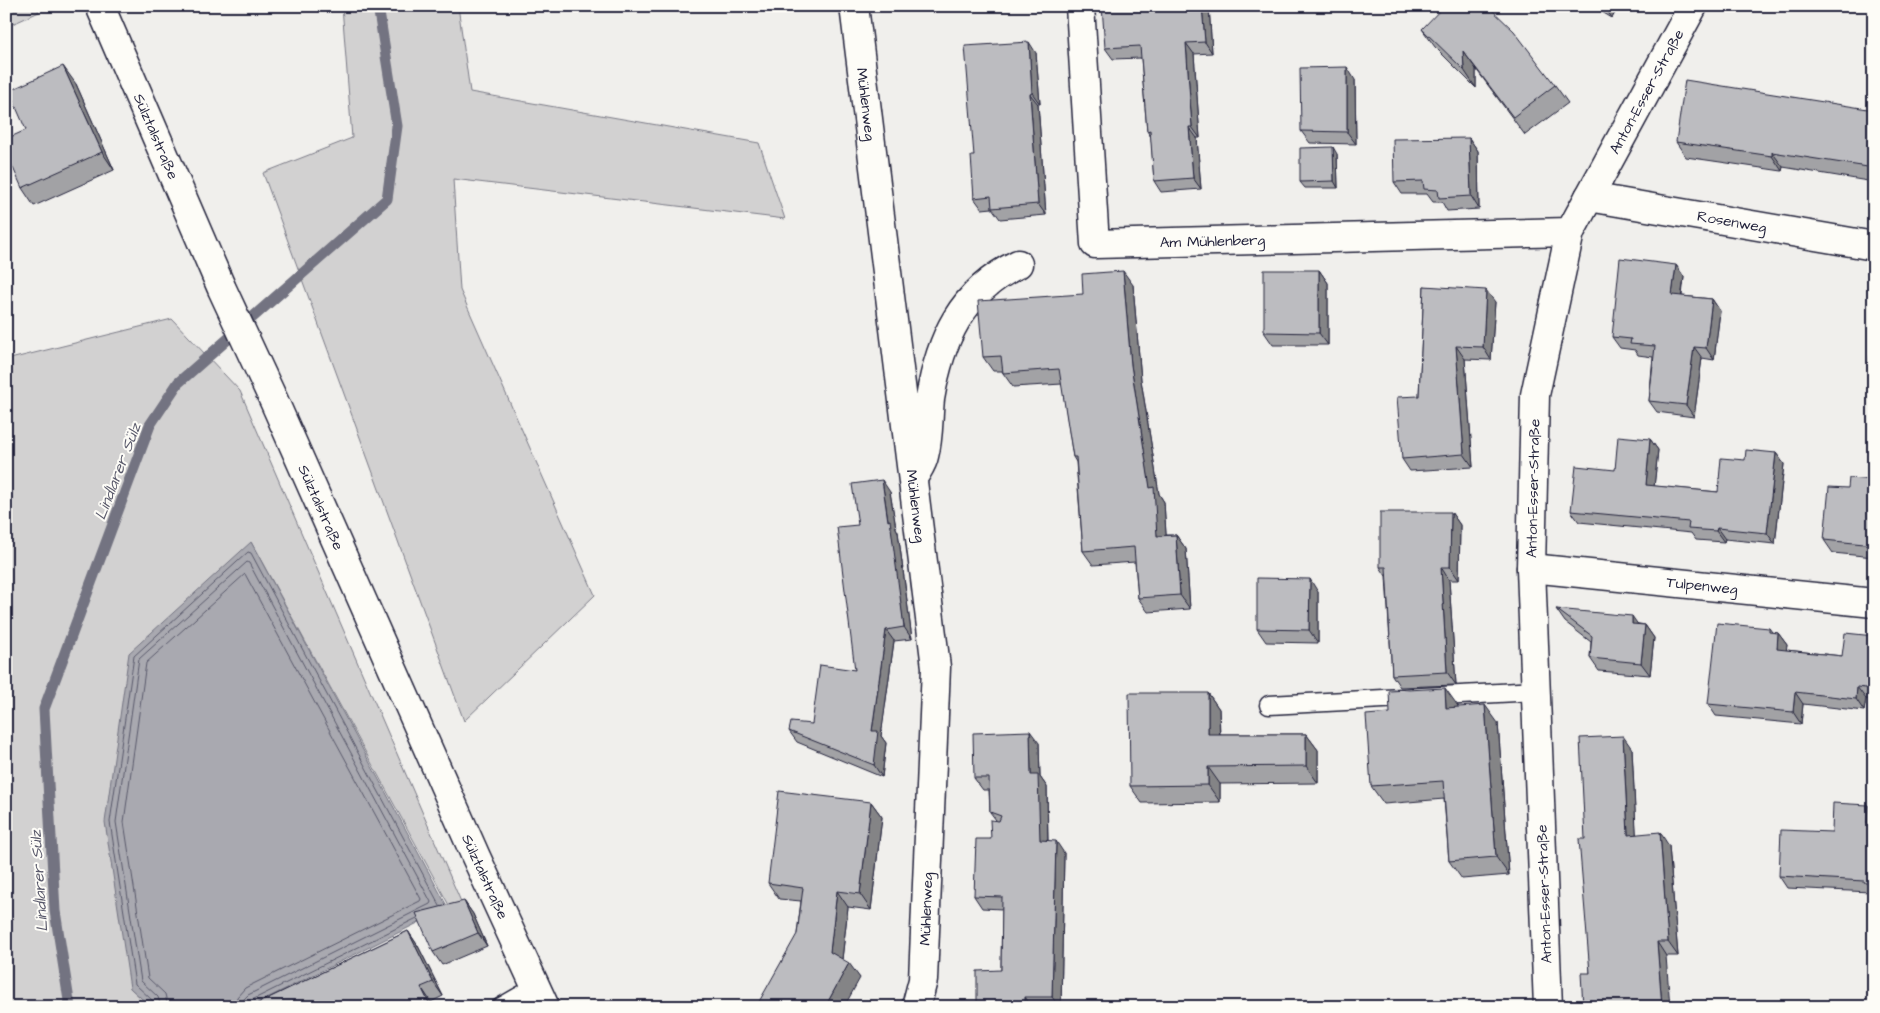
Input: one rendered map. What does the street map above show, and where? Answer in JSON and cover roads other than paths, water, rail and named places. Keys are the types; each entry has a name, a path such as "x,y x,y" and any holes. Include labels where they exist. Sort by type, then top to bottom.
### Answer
{"street":[{"name":"Sülztalstraße","path":"100,6 222,289 274,401 476,857 541,997"},
{"name":"Mühlenweg","path":"854,6 936,667 923,980 916,1007"},
{"name":"Am Mühlenberg","path":"1080,6 1095,244 1570,232"},
{"name":"Anton-Esser-Straße","path":"1548,1007 1531,568 1535,394 1570,232 1693,6"},
{"name":"Rosenweg","path":"1589,197 1874,246"},
{"path":"912,481 924,458 930,399 937,363 949,330 965,305 982,287 1002,272 1018,264"},
{"name":"Tulpenweg","path":"1531,568 1874,604"}],"lane":[{"path":"1269,705 1536,691"},
{"path":"501,1007 541,997"}],"water":[{"path":"251,542 448,908 249,1007 151,1007 130,988 105,822 129,653"}],"waterway":[{"name":"Lindlarer Sülz","path":"70,1007 55,911 44,709 150,425 178,383 387,199 397,126 378,6"}]}
